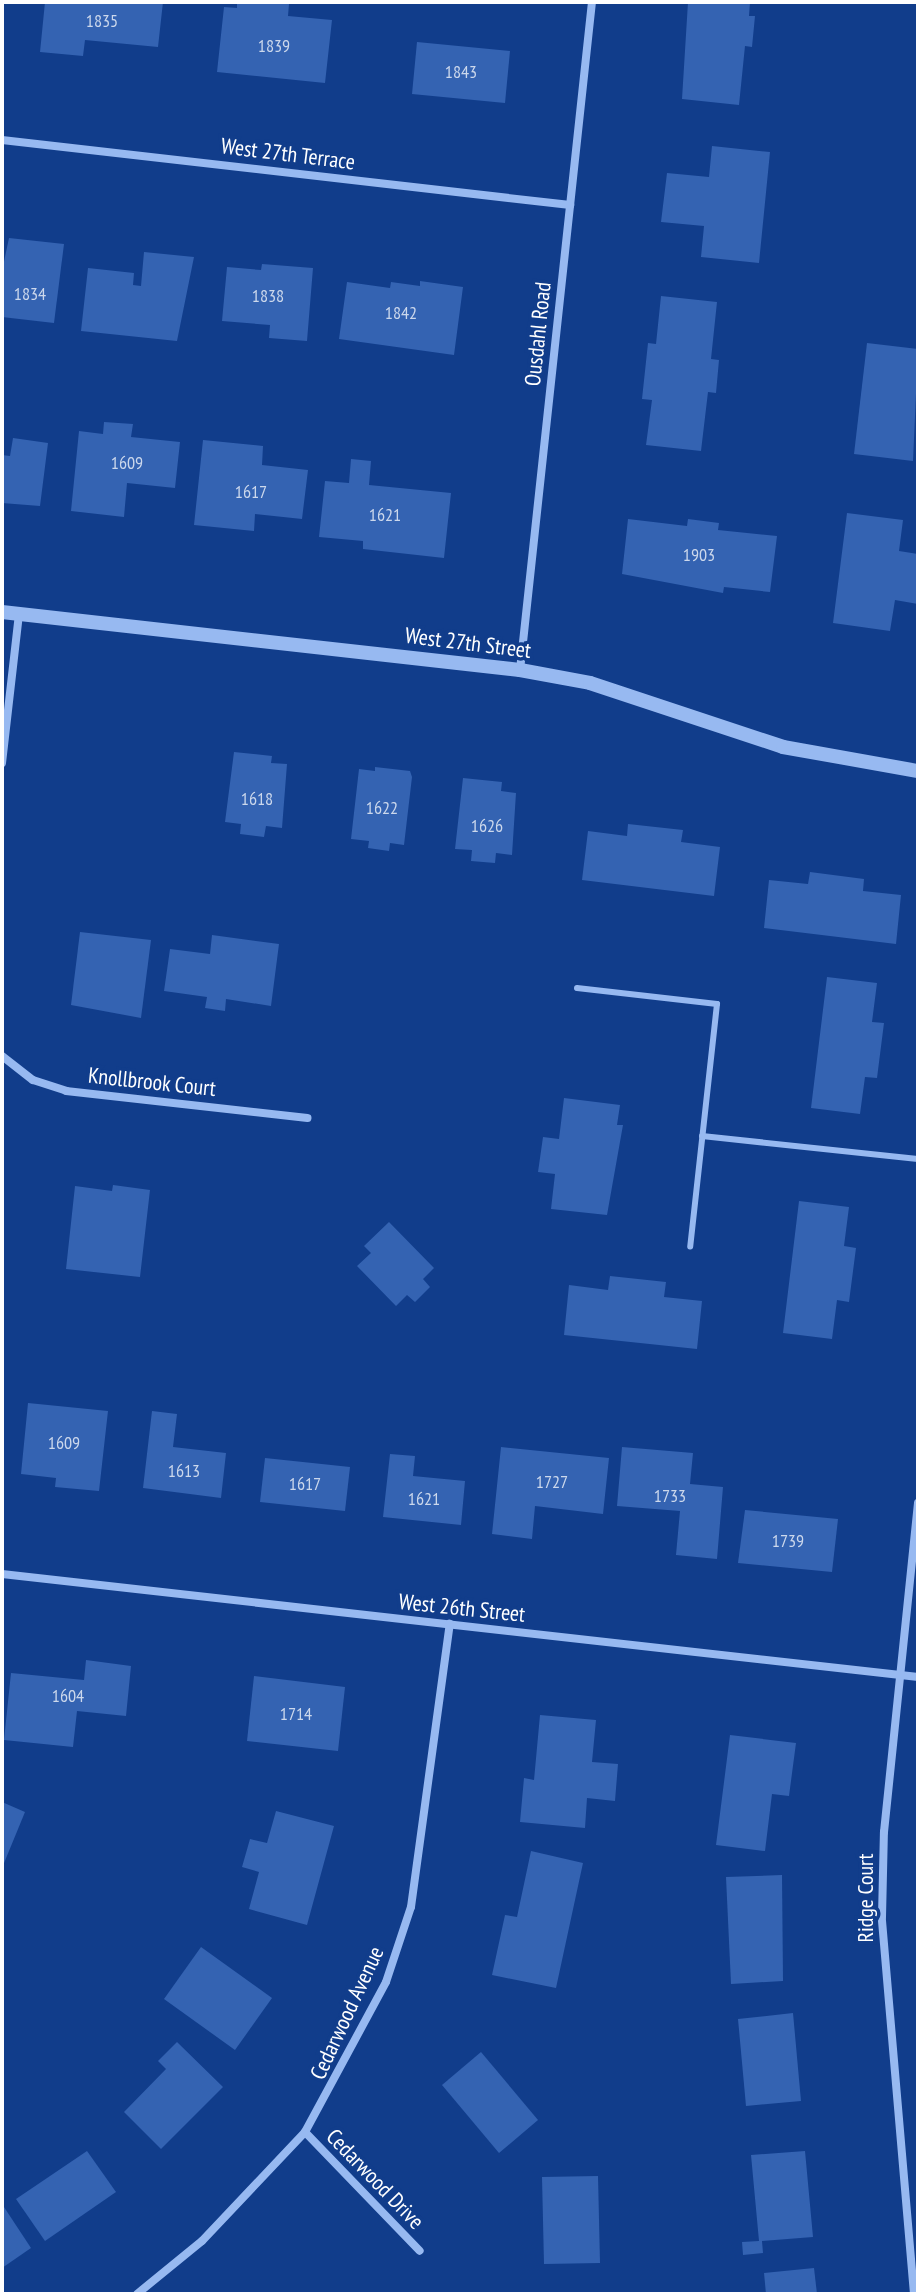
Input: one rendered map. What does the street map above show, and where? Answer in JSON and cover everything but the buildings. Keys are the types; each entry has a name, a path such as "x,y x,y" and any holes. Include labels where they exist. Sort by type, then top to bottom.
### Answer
{"street":[{"name":"Ousdahl Road","path":"520,670 592,2"},
{"name":"West 27th Terrace","path":"2,140 570,205"},
{"name":"West 27th Street","path":"2,612 520,670 590,683 783,747 918,771"},
{"path":"2,763 19,614"},
{"name":"Knollbrook Court","path":"2,1056 33,1080 66,1091 307,1118"},
{"name":"Ridge Court","path":"914,2294 882,1917 884,1832 918,1503"},
{"name":"West 26th Street","path":"2,1574 918,1677"},
{"name":"Cedarwood Avenue","path":"137,2294 202,2241 305,2132 386,1982 411,1907 450,1624"},
{"name":"Cedarwood Drive","path":"305,2132 420,2251"}],"lane":[{"path":"577,988 717,1004 690,1247"},
{"path":"702,1136 918,1159"}]}
